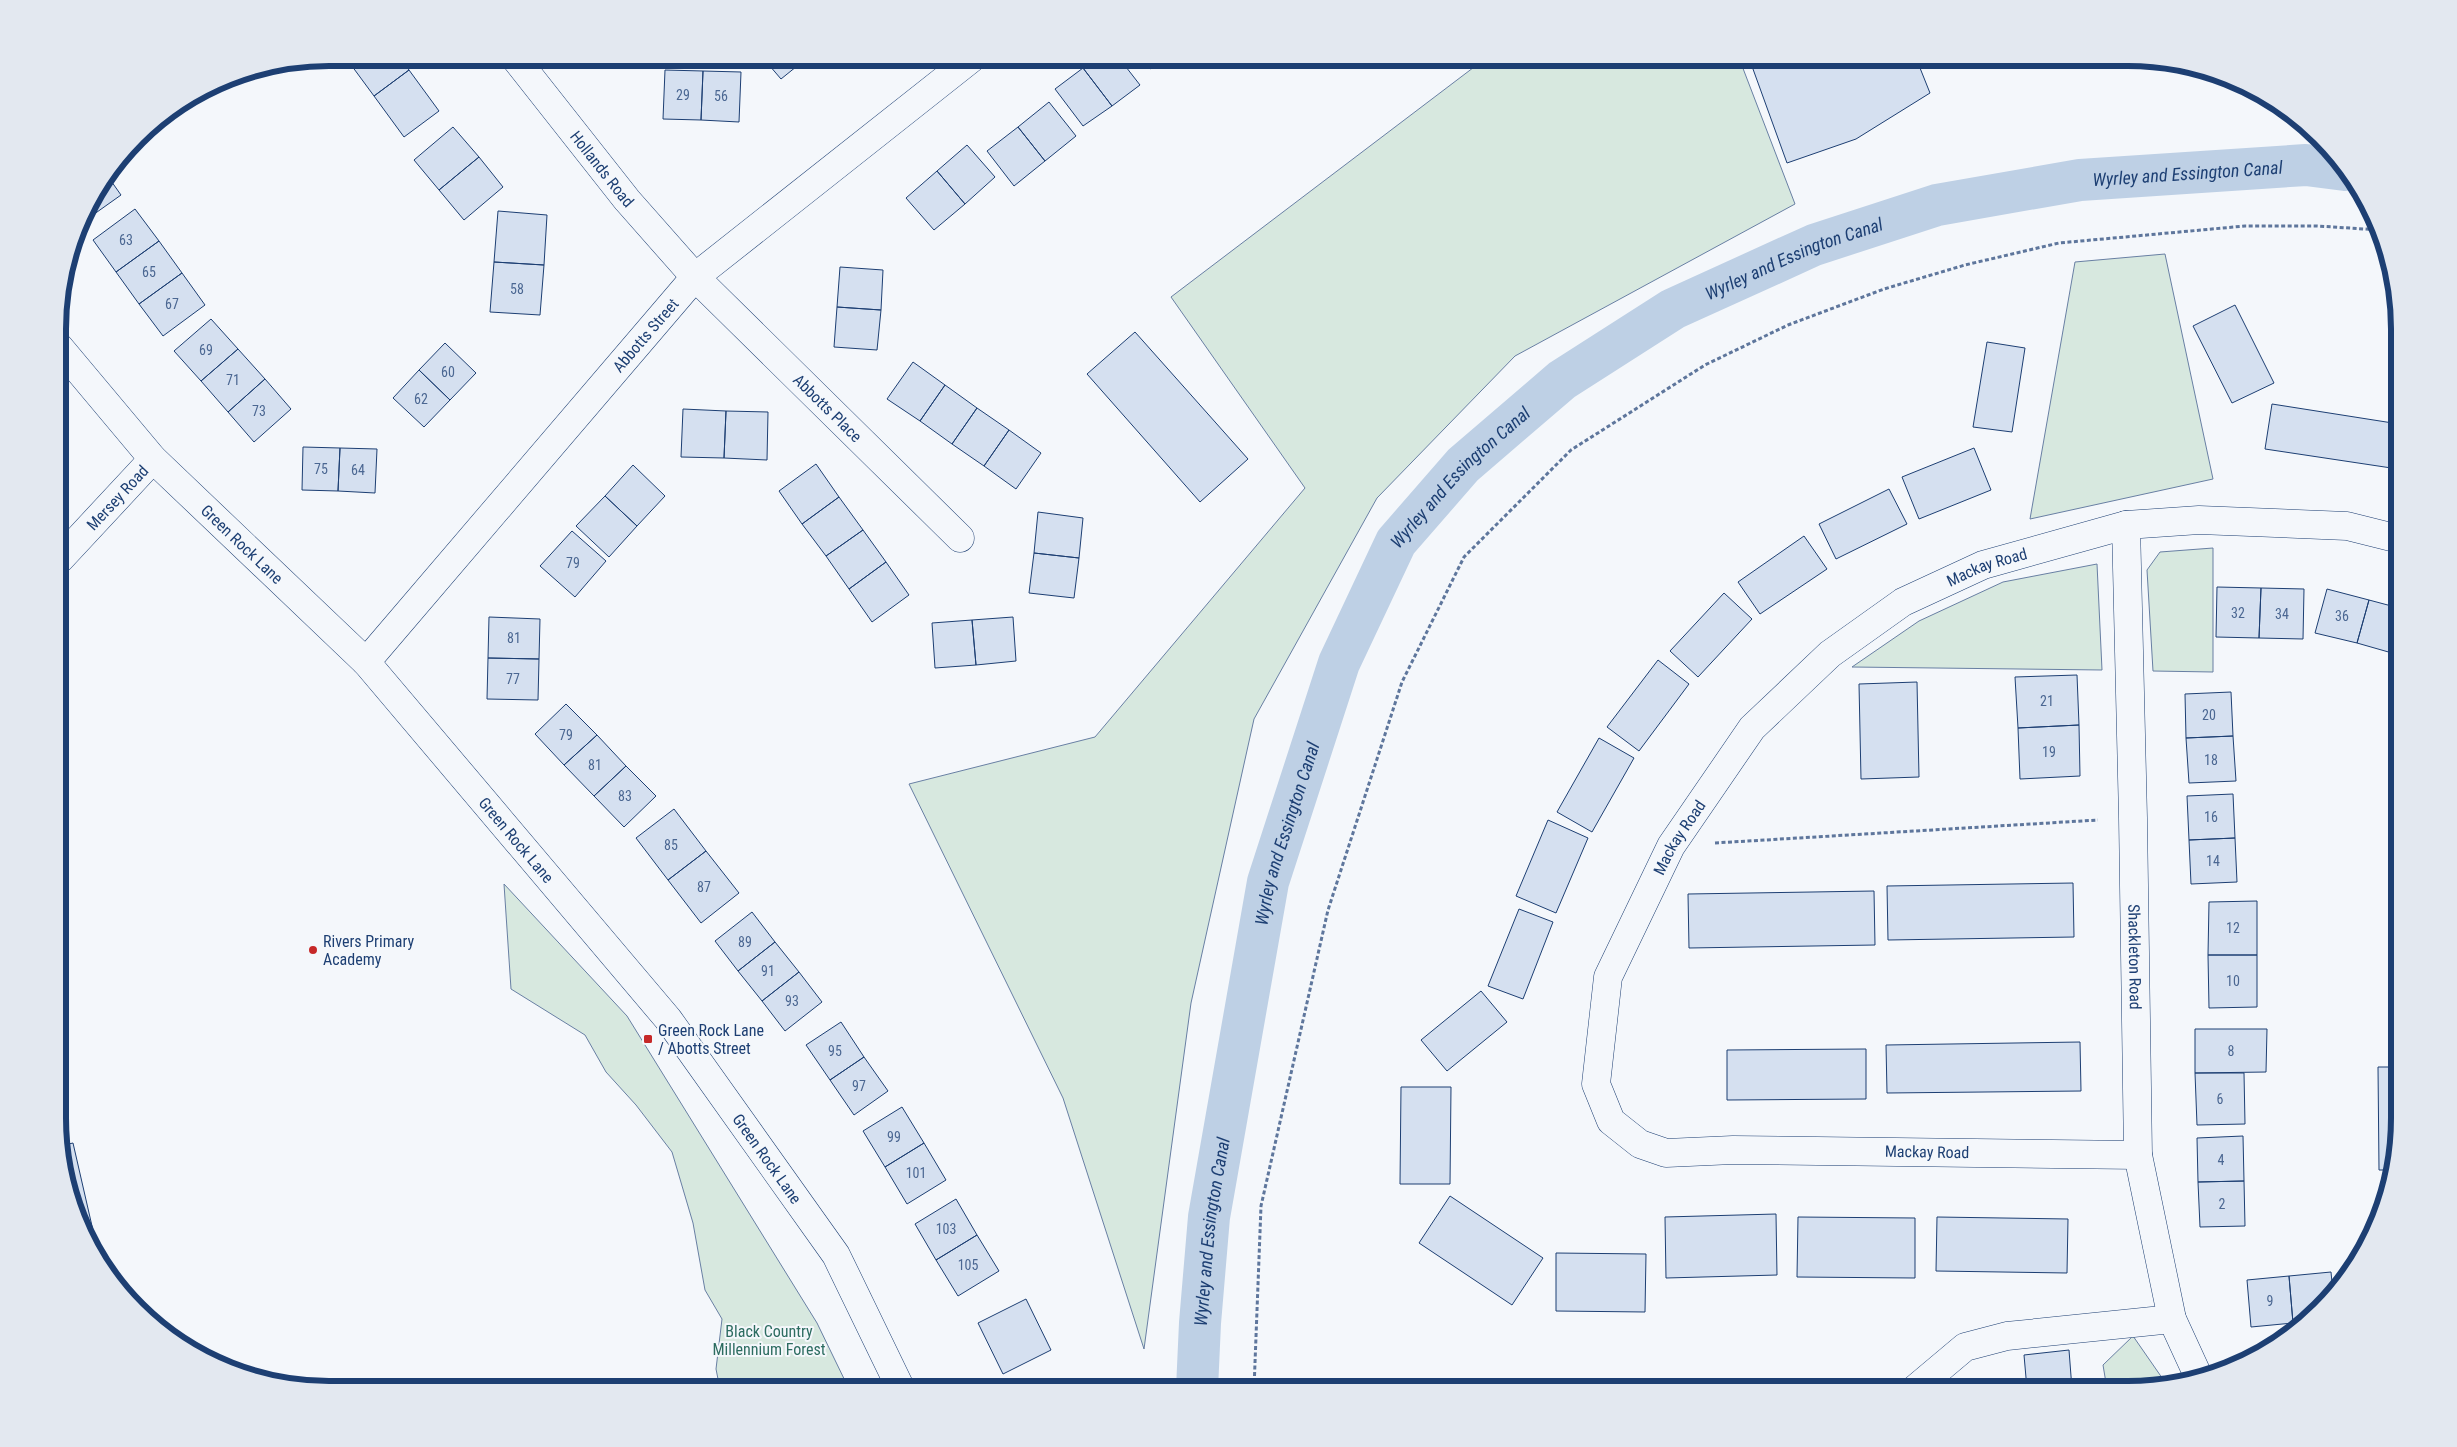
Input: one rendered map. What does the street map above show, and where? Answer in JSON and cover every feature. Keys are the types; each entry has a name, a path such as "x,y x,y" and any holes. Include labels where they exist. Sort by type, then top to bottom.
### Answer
{"street":[{"name":"Hollands Road","path":"521,66 627,200 695,277"},
{"name":"Abbotts Street","path":"366,662 695,277 962,66"},
{"name":"Abbotts Place","path":"695,277 960,538"},
{"name":"Green Rock Lane","path":"66,355 153,459 366,662 668,1019 836,1255 897,1381"},
{"name":"Mersey Road","path":"66,553 153,459"},
{"name":"Mackay Road","path":"2138,1154 1733,1150 1666,1153 1640,1144 1611,1121 1596,1084 1608,977 1671,846 1752,728 1830,654 1903,602 1983,566 2126,525 2199,520 2347,526 2391,537"},
{"name":"Shackleton Road","path":"2126,525 2138,1154 2172,1319 2196,1372"},
{"path":"1924,1381 1965,1347 2007,1336 2172,1319"}],"path":[{"path":"1254,1381 1262,1206 1328,910 1402,682 1464,557 1571,450 1580,444 1705,365 1788,325 1884,289 1965,265 2059,243 2245,226 2317,226 2371,229"},
{"path":"1671,846 2133,818"}],"green space":[{"path":"1475,66 1742,66 1795,204 1515,356 1377,498 1254,719 1191,1003 1144,1349 1063,1098 909,784 1095,737 1305,488 1171,297"},
{"path":"2165,254 2213,479 2030,519 2075,262"},
{"path":"2213,548 2213,672 2153,671 2147,570 2160,552"},
{"path":"2097,564 2102,670 1852,667 1919,621 2003,582"},
{"name":"Black Country Millennium Forest","path":"504,884 627,1016 817,1323 845,1381 718,1381 716,1369 722,1319 705,1290 693,1223 672,1152 636,1105 606,1072 585,1035 511,989"},
{"path":"2133,1336 2163,1379 2106,1381 2103,1365"}],"building":[{"path":"352,66 406,66 409,70 374,96"},
{"path":"770,66 797,66 781,79"},
{"path":"1086,66 1125,66 1140,85 1112,106 1083,68"},
{"path":"1752,66 1919,66 1930,93 1856,139 1787,163"},
{"path":"1083,68 1112,106 1083,126 1055,89"},
{"path":"409,70 439,111 404,137 374,96"},
{"path":"665,70 703,71 701,120 663,119"},
{"path":"703,71 741,72 739,122 701,120"},
{"path":"1049,102 1076,136 1045,161 1018,127"},
{"path":"453,127 479,157 439,190 414,160"},
{"path":"1018,127 1045,161 1014,186 987,151"},
{"path":"967,145 995,177 965,204 937,171"},
{"path":"479,157 503,187 464,220 439,190"},
{"path":"937,171 965,204 934,230 906,198"},
{"path":"112,182 121,195 92,216"},
{"path":"135,209 159,241 116,272 93,240"},
{"path":"498,211 547,215 544,265 494,262"},
{"path":"159,241 182,273 139,304 116,272"},
{"path":"494,262 544,265 540,315 490,312"},
{"path":"840,267 883,270 881,310 837,307"},
{"path":"182,273 205,305 163,336 139,304"},
{"path":"2235,305 2274,383 2232,403 2193,326"},
{"path":"837,307 881,310 877,350 834,347"},
{"path":"211,319 238,349 201,381 174,351"},
{"path":"1135,332 1248,459 1200,502 1087,374"},
{"path":"1987,342 2025,348 2012,432 1973,427"},
{"path":"445,343 476,373 450,400 419,370"},
{"path":"238,349 265,379 228,412 201,381"},
{"path":"913,362 945,385 920,421 887,399"},
{"path":"419,370 450,400 424,427 393,398"},
{"path":"265,379 291,409 254,442 228,412"},
{"path":"945,385 977,408 952,444 920,421"},
{"path":"2272,404 2391,423 2391,468 2265,449"},
{"path":"977,408 1009,430 984,466 952,444"},
{"path":"683,409 726,411 724,458 681,457"},
{"path":"726,411 768,412 767,460 724,458"},
{"path":"1009,430 1041,453 1016,489 984,466"},
{"path":"303,447 340,448 338,491 302,490"},
{"path":"340,448 377,449 375,493 338,491"},
{"path":"1974,448 1991,490 1919,519 1902,477"},
{"path":"816,464 839,497 802,524 779,491"},
{"path":"633,465 665,496 637,526 605,496"},
{"path":"1889,489 1907,524 1836,559 1819,524"},
{"path":"605,496 637,526 609,557 576,526"},
{"path":"839,497 863,530 826,556 802,524"},
{"path":"1038,512 1083,518 1079,558 1034,553"},
{"path":"863,530 886,562 849,589 826,556"},
{"path":"572,531 606,561 575,597 540,566"},
{"path":"1804,536 1827,569 1760,614 1738,582"},
{"path":"1034,553 1079,558 1074,598 1029,593"},
{"path":"886,562 909,595 872,622 849,589"},
{"path":"2217,587 2261,588 2259,638 2216,637"},
{"path":"2261,588 2304,589 2303,639 2259,638"},
{"path":"2327,589 2369,600 2357,643 2315,633"},
{"path":"1724,593 1752,619 1698,677 1670,651"},
{"path":"2369,600 2391,606 2391,653 2357,643"},
{"path":"489,617 540,619 539,659 488,658"},
{"path":"1013,617 1016,661 976,665 972,620"},
{"path":"972,620 976,665 935,668 932,623"},
{"path":"488,658 539,659 538,700 487,699"},
{"path":"1658,660 1689,684 1639,751 1607,727"},
{"path":"2077,675 2079,725 2018,728 2015,677"},
{"path":"1917,682 1919,777 1861,779 1859,684"},
{"path":"2231,692 2233,736 2186,738 2185,694"},
{"path":"566,704 597,735 564,765 535,734"},
{"path":"2079,725 2080,776 2020,779 2018,728"},
{"path":"597,735 626,766 594,796 564,765"},
{"path":"2233,736 2236,781 2189,783 2186,738"},
{"path":"1599,738 1634,758 1592,832 1557,812"},
{"path":"626,766 656,796 624,827 594,796"},
{"path":"2233,794 2235,838 2189,840 2187,796"},
{"path":"674,809 706,851 668,880 636,838"},
{"path":"1548,820 1588,838 1556,913 1516,896"},
{"path":"2235,838 2237,882 2191,884 2189,840"},
{"path":"706,851 739,893 701,923 668,880"},
{"path":"2073,883 2074,937 1888,940 1887,886"},
{"path":"1874,891 1875,945 1689,948 1688,894"},
{"path":"2257,901 2257,955 2208,955 2209,902"},
{"path":"1519,909 1553,922 1523,999 1488,986"},
{"path":"752,912 775,942 738,971 715,941"},
{"path":"775,942 799,972 762,1001 738,971"},
{"path":"2208,955 2257,955 2257,1007 2209,1008"},
{"path":"799,972 822,1002 785,1031 762,1001"},
{"path":"1481,991 1507,1022 1447,1071 1421,1040"},
{"path":"841,1022 864,1057 830,1080 806,1045"},
{"path":"2195,1029 2267,1029 2266,1072 2195,1073"},
{"path":"2080,1042 2081,1091 1887,1093 1886,1045"},
{"path":"1866,1049 1866,1099 1727,1100 1727,1050"},
{"path":"864,1057 888,1091 854,1115 830,1080"},
{"path":"2378,1067 2391,1067 2389,1152 2386,1170 2379,1170"},
{"path":"2195,1073 2244,1073 2245,1124 2197,1125"},
{"path":"1401,1087 1451,1087 1450,1184 1400,1184"},
{"path":"902,1107 924,1143 885,1167 863,1131"},
{"path":"2243,1136 2244,1181 2198,1182 2197,1138"},
{"path":"73,1143 94,1237 75,1186 68,1144"},
{"path":"924,1143 946,1180 907,1204 885,1167"},
{"path":"2244,1181 2245,1226 2200,1227 2198,1182"},
{"path":"1450,1196 1543,1258 1512,1305 1419,1243"},
{"path":"956,1199 977,1235 936,1260 915,1224"},
{"path":"1776,1214 1777,1275 1666,1278 1665,1217"},
{"path":"1798,1217 1915,1218 1915,1278 1797,1277"},
{"path":"1937,1217 2068,1219 2067,1273 1936,1271"},
{"path":"977,1235 999,1271 958,1296 936,1260"},
{"path":"1556,1253 1646,1254 1645,1312 1556,1311"},
{"path":"2331,1272 2332,1283 2314,1304 2293,1322 2289,1276"},
{"path":"2289,1276 2293,1322 2251,1327 2247,1280"},
{"path":"1026,1299 1051,1350 1003,1374 978,1323"},
{"path":"2069,1350 2071,1381 2026,1381 2024,1355"}],"waterway":[{"name":"Wyrley and Essington Canal","path":"1197,1381 1209,1217 1268,882 1339,663 1396,542 1463,465 1562,380 1673,309 1814,245 1937,205 2080,180 2306,165 2336,169"}],"place":[{"name":"Rivers Primary Academy","path":"313,950"},
{"name":"Green Rock Lane / Abotts Street","path":"648,1039"}]}
